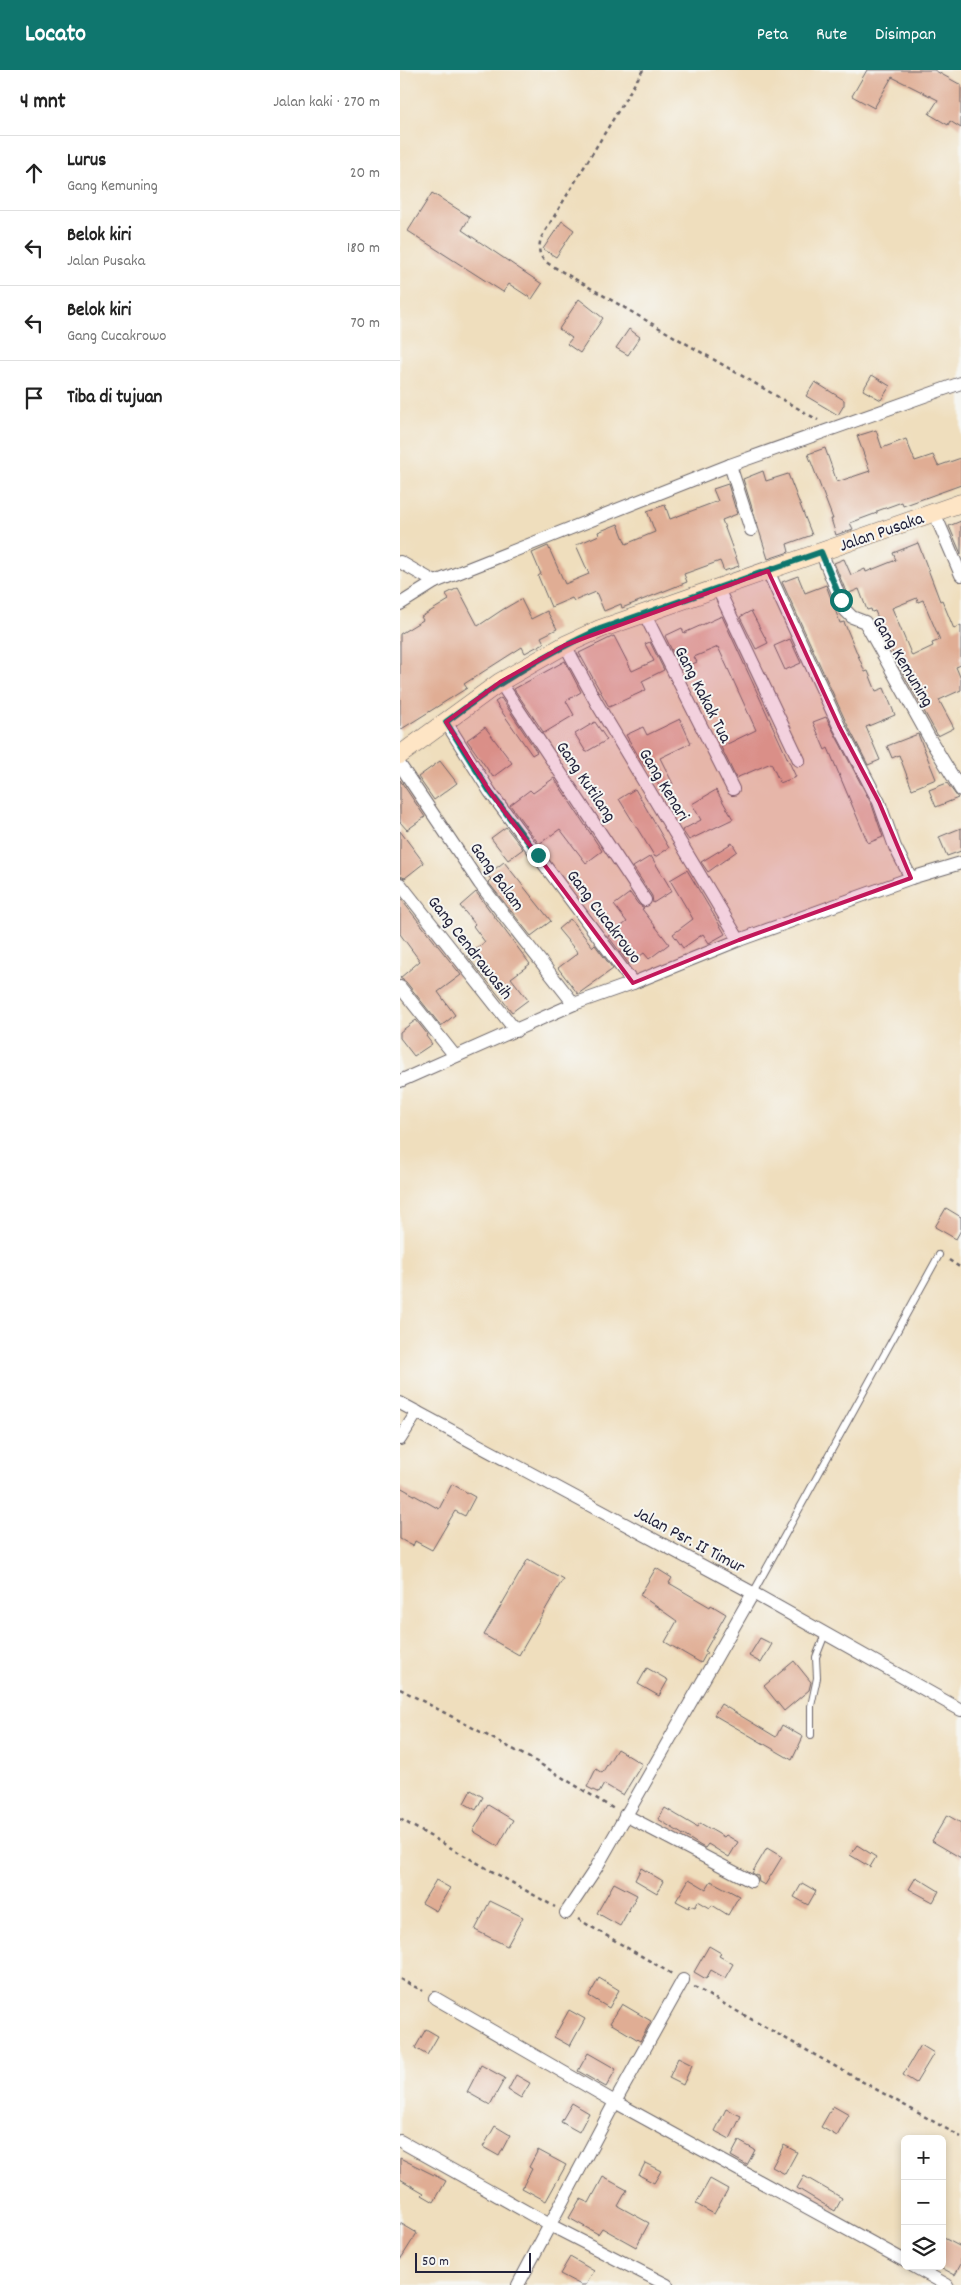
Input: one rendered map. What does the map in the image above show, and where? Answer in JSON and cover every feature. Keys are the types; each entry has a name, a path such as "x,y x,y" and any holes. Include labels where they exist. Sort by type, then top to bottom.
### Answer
{"main road":[{"name":"Jalan Pusaka","path":"400,755 500,682 565,645 600,629 645,615 961,503"}],"street":[{"path":"400,604 435,582 730,465 961,383"},
{"path":"730,465 751,530"},
{"path":"934,512 961,575"},
{"name":"Gang Kemuning","path":"821,552 845,610 852,617 865,622 931,741 961,790"},
{"path":"400,562 435,582"},
{"path":"768,571 839,726 879,802 895,847 911,878"},
{"path":"718,589 799,760"},
{"name":"Gang Kakak Tua","path":"645,615 733,789"},
{"name":"Gang Kenari","path":"565,645 596,702 739,940"},
{"name":"Gang Kutilang","path":"500,682 644,900"},
{"name":"Gang Cucakrowo","path":"446,722 490,792 633,984"},
{"name":"Gang Balam","path":"400,764 480,884 574,1004"},
{"path":"400,1081 574,1004 633,984 739,940 911,878 961,863"},
{"name":"Gang Cendrawasih","path":"400,884 516,1031"},
{"path":"400,987 454,1056"},
{"name":"Jalan Psr. II Timur","path":"400,1403 753,1593 961,1710"},
{"path":"400,1439 417,1412"},
{"path":"566,1913 596,1868 753,1593"},
{"path":"625,1815 751,1881"},
{"path":"518,2285 615,2102 683,1980"},
{"path":"435,1998 615,2102 901,2260"},
{"path":"400,2141 550,2225 667,2285"},
{"path":"921,2270 948,2285"}],"lane":[{"path":"753,1593 939,1255"},
{"path":"811,1734 811,1706 817,1678 816,1657 825,1634"}],"path":[{"path":"643,70 540,238 538,252 543,260 549,264 832,428"},
{"path":"939,1255 961,1268"},
{"path":"400,1688 537,1762 580,1790 625,1815"},
{"path":"400,1978 435,1998"}],"highlighted area":[{"path":"768,571 839,726 879,802 911,878 739,940 633,983 490,792 446,722 500,682 565,645"}],"building":[{"path":"867,70 934,70 961,85 961,128 950,121 948,125 929,114 938,100 892,77 874,108 852,96"},
{"path":"432,193 470,217 462,230 542,284 532,299 509,284 503,292 408,231"},
{"path":"562,221 574,230 556,257 543,249"},
{"path":"579,299 603,318 580,353 567,344 572,338 559,329"},
{"path":"629,329 640,337 628,355 616,348"},
{"path":"872,375 890,386 881,400 863,390"},
{"path":"815,382 844,400 844,405 838,415 806,396"},
{"path":"876,430 882,448 906,439 915,461 933,455 938,466 961,458 961,485 903,506 902,502 877,511 877,513 850,523 853,529 836,535 831,519 833,519 808,454 825,448 837,482 870,471 857,436"},
{"path":"763,471 766,481 788,474 812,535 787,544 789,552 768,559 743,479"},
{"path":"728,484 737,514 722,520 739,566 724,571 720,561 684,574 687,582 622,608 621,604 604,611 596,592 574,601 572,598 551,607 538,576 541,574 532,553 548,546 565,584 589,574 576,545 599,535 598,532 618,524 626,544 655,532 647,511 665,505 670,519 718,501 713,489"},
{"path":"961,521 961,554 949,526"},
{"path":"918,543 940,601 942,600 954,629 961,625 961,665 956,667 961,679 961,690 939,700 954,728 938,736 897,663 875,611 867,610 859,589 847,594 834,563 844,559 851,575 865,569 866,572 896,560 893,553","holes":["917,598 918,602 923,600 940,640 932,643 933,646 912,656 892,608"]},
{"path":"798,576 805,593 826,585 840,623 844,622 865,672 868,671 876,691 884,688 895,715 866,727 880,760 868,765 846,722 782,582"},
{"path":"458,588 478,626 521,599 531,619 547,611 557,629 541,637 544,643 525,653 522,647 464,684 467,688 400,730 400,634 423,620 421,617 449,600 446,594"},
{"path":"751,611 768,643 756,649 740,617"},
{"path":"722,616 796,777 780,783 771,763 736,778 721,747 756,730 718,647 694,657 697,662 681,669 665,636 682,628 684,633"},
{"path":"614,636 632,671 654,661 645,644 650,642 664,670 642,681 646,690 609,707 579,653"},
{"path":"790,639 801,663 785,670 774,646"},
{"path":"565,661 581,692 566,701 574,715 544,733 514,689"},
{"path":"501,698 537,752 532,755 495,702"},
{"path":"826,717 872,805 883,837 868,843 828,748 825,750 813,722"},
{"path":"680,719 691,743 660,758 673,784 661,790 649,765 645,767 626,735 643,727 647,735"},
{"path":"595,722 607,740 586,752 575,734"},
{"path":"485,727 512,763 493,777 467,740"},
{"path":"918,734 936,779 912,789 899,755 892,758 887,746"},
{"path":"440,761 457,783 434,800 418,777"},
{"path":"554,778 602,851 586,863 560,829 539,844 510,805 530,790 533,793"},
{"path":"400,780 425,817 407,830 400,822"},
{"path":"947,783 958,798 936,807 929,790"},
{"path":"635,789 669,848 655,857 619,799"},
{"path":"716,790 733,819 689,840 682,830 701,820 692,804"},
{"path":"506,827 523,849 508,860 491,838"},
{"path":"961,828 961,851 947,856 939,837"},
{"path":"400,831 424,863 405,878 400,876"},
{"path":"732,843 737,851 708,872 701,862"},
{"path":"651,856 672,891 653,903 652,896 633,867"},
{"path":"504,862 551,921 531,936 488,882 491,879 487,875"},
{"path":"687,870 725,934 709,943 703,934 683,948 673,934 693,919 670,880"},
{"path":"476,892 530,964 511,978 528,1000 512,1012 467,956 485,942 473,926 475,924 460,906"},
{"path":"630,893 638,904 644,908 642,909 669,944 649,959 644,953 629,964 608,936 627,922 614,905"},
{"path":"400,898 461,975 438,992 455,1015 441,1026 406,982 400,978 420,961 400,934"},
{"path":"570,919 593,947 595,945 613,969 578,994 558,968 578,953 558,929"},
{"path":"416,1020 428,1035 426,1036 432,1044 414,1056 400,1038 400,1032"},
{"path":"946,1208 961,1217 961,1230 956,1239 935,1227"},
{"path":"452,1484 475,1497 465,1516 455,1511 432,1550 415,1541 413,1546 400,1539 400,1487 439,1509"},
{"path":"528,1559 563,1579 519,1655 484,1635"},
{"path":"656,1568 672,1578 669,1583 726,1614 705,1651 707,1652 701,1663 665,1642 677,1621 640,1595"},
{"path":"760,1638 772,1644 761,1663 749,1656"},
{"path":"794,1661 811,1682 809,1690 784,1711 764,1686"},
{"path":"647,1668 668,1680 659,1696 638,1684"},
{"path":"721,1704 776,1737 782,1725 803,1737 792,1760 714,1715"},
{"path":"617,1749 642,1764 623,1795 604,1784 599,1793 587,1787 596,1769 602,1773"},
{"path":"471,1790 483,1797 476,1810 464,1803"},
{"path":"488,1805 513,1820 498,1846 473,1831"},
{"path":"665,1808 697,1827 700,1823 724,1837 726,1835 738,1842 729,1857 708,1844 705,1848 701,1846 658,1819"},
{"path":"947,1815 961,1823 961,1858 932,1841"},
{"path":"857,1845 876,1857 870,1867 850,1855"},
{"path":"767,1848 782,1857 765,1885 759,1882 758,1876 752,1873"},
{"path":"641,1868 663,1881 657,1893 635,1880"},
{"path":"916,1877 939,1891 933,1902 909,1889"},
{"path":"689,1879 706,1889 711,1881 739,1896 728,1915 712,1905 710,1908 698,1901 695,1907 690,1905 689,1908 676,1901"},
{"path":"436,1880 450,1888 436,1911 422,1903"},
{"path":"614,1883 637,1895 620,1926 597,1913"},
{"path":"802,1883 816,1891 808,1905 794,1897"},
{"path":"490,1901 523,1917 507,1946 475,1930"},
{"path":"709,1946 721,1953 719,1956 733,1964 725,1978 711,1970 706,1979 694,1972"},
{"path":"599,1978 619,1990 609,2008 589,1996"},
{"path":"622,2004 651,2021 640,2041 610,2023"},
{"path":"569,2010 585,2019 570,2046 554,2037"},
{"path":"426,2029 438,2036 427,2055 415,2048"},
{"path":"921,2045 934,2053 916,2083 903,2075"},
{"path":"588,2053 616,2069 606,2087 578,2071"},
{"path":"678,2058 692,2065 683,2085 669,2078"},
{"path":"481,2065 505,2078 490,2105 467,2092"},
{"path":"516,2075 530,2083 521,2098 508,2090"},
{"path":"572,2103 589,2113 579,2132 561,2122"},
{"path":"833,2106 849,2115 837,2136 821,2127"},
{"path":"726,2109 741,2116 730,2139 715,2131"},
{"path":"495,2126 510,2135 499,2156 483,2147"},
{"path":"739,2141 755,2150 747,2165 731,2156"},
{"path":"784,2145 797,2152 785,2174 772,2167"},
{"path":"538,2150 566,2165 546,2201 522,2188 532,2169 529,2167"},
{"path":"400,2158 446,2181 434,2202 422,2195 424,2193 400,2179"},
{"path":"645,2163 661,2171 654,2183 639,2175"},
{"path":"804,2176 842,2198 835,2211 797,2188"},
{"path":"603,2177 627,2190 618,2206 649,2223 636,2247 602,2228 598,2234 569,2218 580,2199 589,2203"},
{"path":"710,2179 728,2189 714,2214 696,2204"},
{"path":"400,2223 417,2233 400,2260"},
{"path":"946,2239 961,2247 961,2264 955,2275 946,2270"},
{"path":"570,2257 594,2271 586,2285 581,2285 560,2274"}],"route":[{"path":"538,855 490,792 446,722 500,682 565,645 600,629 645,615 821,552 841,600"}]}
